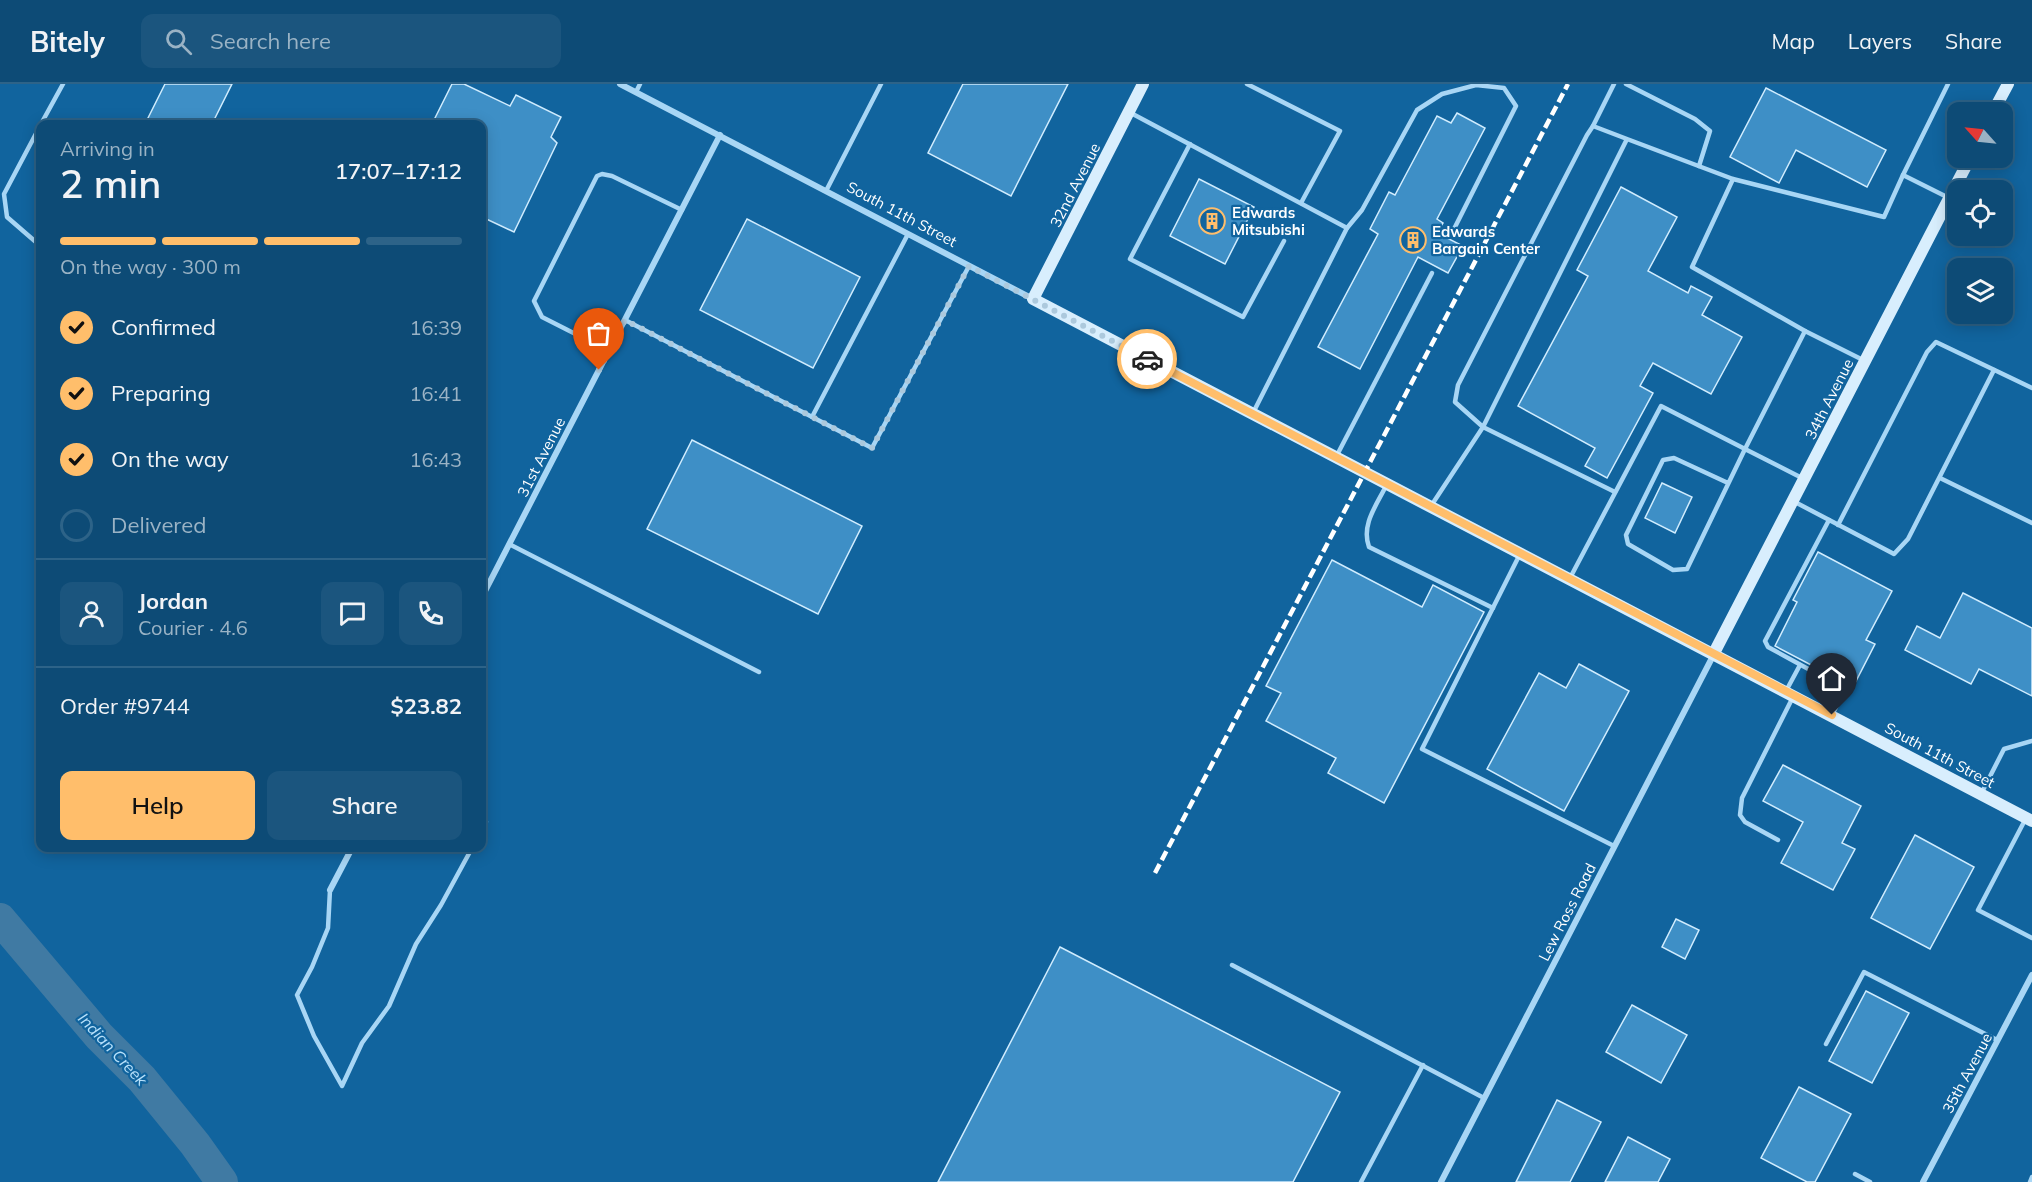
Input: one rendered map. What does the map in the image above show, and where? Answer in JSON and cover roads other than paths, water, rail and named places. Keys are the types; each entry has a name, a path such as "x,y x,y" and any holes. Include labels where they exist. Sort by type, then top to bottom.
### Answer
{"street":[{"name":"South 11th Street","path":"621,84 2029,819"},
{"name":"32nd Avenue","path":"1033,299 1143,84"},
{"path":"1998,102 2008,84"},
{"name":"31st Avenue","path":"486,589 720,135"},
{"name":"34th Avenue","path":"1714,653 1947,202"},
{"name":"Lew Ross Road","path":"1441,1182 1714,653"},
{"path":"330,890 350,852"},
{"name":"35th Avenue","path":"1923,1182 2032,975"}],"lane":[{"path":"44,120 63,84"},
{"path":"636,92 640,84"},
{"path":"826,191 881,84"},
{"path":"1247,84 1340,131 1301,203"},
{"path":"1614,84 1458,385 1455,402 1484,427 1616,492"},
{"path":"1626,84 1695,119 1710,131 1699,166"},
{"path":"1593,126 1733,178 1884,217 1948,84"},
{"path":"1252,414 1347,228 1362,210 1417,111 1442,94 1476,85 1504,88 1516,106 1454,229"},
{"path":"1129,112 1347,228"},
{"path":"36,134 4,194 7,217 36,242"},
{"path":"1431,506 1484,427 1627,139"},
{"path":"1191,144 1130,259 1243,317 1284,241"},
{"path":"609,351 542,318 534,301 597,177 603,174 612,176 682,210"},
{"path":"1903,175 1947,197"},
{"path":"1733,178 1692,267 1805,331 1865,361"},
{"path":"812,417 908,234"},
{"path":"625,320 872,448 969,266"},
{"path":"1336,457 1432,273"},
{"path":"1728,483 1674,458 1663,460 1626,535 1628,544 1673,570 1687,569 1805,331"},
{"path":"1838,525 1928,352 1936,342 2032,388"},
{"path":"1793,501 1894,554 1908,539 1994,370"},
{"path":"1570,578 1661,406 1804,479"},
{"path":"1940,478 2032,523"},
{"path":"1387,484 1366,528 1365,536 1369,547 1493,608"},
{"path":"1829,520 1765,641 1768,647 1843,688 1843,693 1832,715"},
{"path":"509,544 759,672"},
{"path":"1521,553 1422,749 1614,846"},
{"path":"1778,840 1745,822 1740,815 1742,798 1790,693 1800,664"},
{"path":"1981,794 2004,748 2032,741"},
{"path":"2029,819 1978,910 2032,938"},
{"path":"330,890 328,928 312,967 297,995 314,1036 342,1086 362,1043 389,1006 416,944 441,905 470,852"},
{"path":"1232,965 1484,1098"},
{"path":"1826,1044 1864,972 1997,1040"},
{"path":"1361,1182 1423,1065"},
{"path":"1855,1174 1870,1182"},
{"path":"2030,1182 2032,1177"}],"waterway":[{"name":"Indian Creek","path":"0,919 99,1036 142,1079 195,1144 222,1182"}],"railway":[{"path":"1155,873 1568,84"}],"place":[{"name":"Edwards Mitsubishi","path":"1212,221"},
{"name":"Edwards Bargain Center","path":"1413,240"}]}
